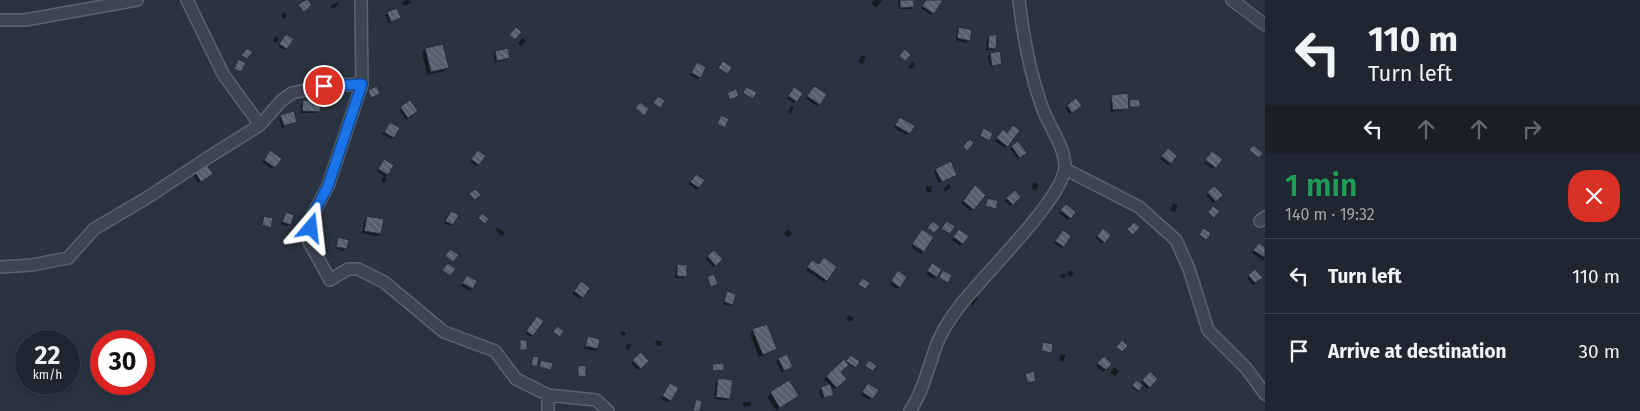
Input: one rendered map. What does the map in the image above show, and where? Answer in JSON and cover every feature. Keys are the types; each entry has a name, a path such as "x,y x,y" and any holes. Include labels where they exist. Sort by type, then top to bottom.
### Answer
{"street":[{"path":"0,20 26,20 137,0"},
{"path":"187,0 223,74 260,125"},
{"path":"361,0 362,84 328,186 313,214 309,242 330,280 348,269 358,269 384,282 444,332 495,351 516,379 548,395 596,400 608,411"},
{"path":"910,411 924,380 939,338 950,319 974,288 1014,244 1055,193 1062,181 1065,169 1064,157 1042,108 1022,25 1019,0"},
{"path":"1232,0 1265,25"},
{"path":"0,268 32,265 68,258 94,229 146,199 260,125 281,101 292,93 324,86 362,84"},
{"path":"1065,169 1140,207 1176,240 1189,269 1208,330 1246,368 1265,394"},
{"path":"548,395 548,411"}],"building":[{"path":"308,0 312,5 304,12 298,5"},
{"path":"900,0 914,0 914,7 900,8"},
{"path":"926,0 943,0 934,14 922,6"},
{"path":"397,8 401,18 391,22 387,12"},
{"path":"516,27 522,32 515,40 509,35"},
{"path":"959,27 972,30 970,41 957,38"},
{"path":"286,34 294,39 287,49 279,44"},
{"path":"989,35 997,35 996,49 988,48"},
{"path":"443,44 449,68 431,72 425,48"},
{"path":"247,48 253,52 247,59 241,55"},
{"path":"508,48 510,58 497,61 495,51"},
{"path":"905,49 911,55 905,61 899,56"},
{"path":"1000,51 1002,64 992,66 990,53"},
{"path":"238,59 246,63 241,72 234,69"},
{"path":"723,61 732,67 728,74 718,68"},
{"path":"697,62 706,67 701,78 691,73"},
{"path":"377,86 380,94 371,98 368,90"},
{"path":"814,86 827,94 820,105 807,96"},
{"path":"746,87 757,92 753,99 743,93"},
{"path":"794,87 803,93 797,102 788,96"},
{"path":"736,89 739,96 730,100 727,93"},
{"path":"1128,93 1129,109 1113,110 1111,95"},
{"path":"658,96 665,101 660,108 653,103"},
{"path":"1076,98 1082,106 1072,113 1067,105"},
{"path":"1130,99 1140,100 1140,107 1129,107"},
{"path":"303,100 321,101 320,112 302,111"},
{"path":"410,100 418,111 408,118 400,107"},
{"path":"640,102 649,109 644,116 635,108"},
{"path":"294,111 297,122 284,126 280,115"},
{"path":"721,115 729,119 725,128 717,124"},
{"path":"900,117 915,126 910,134 895,125"},
{"path":"390,122 400,128 394,138 384,132"},
{"path":"1013,125 1020,130 1008,147 996,138 1003,129 1007,133"},
{"path":"983,128 993,133 990,141 980,136"},
{"path":"970,139 974,143 967,151 963,146"},
{"path":"1018,141 1027,153 1020,158 1011,146"},
{"path":"1253,145 1263,153 1259,158 1249,150"},
{"path":"1168,148 1177,156 1171,164 1161,156"},
{"path":"270,150 282,159 275,168 264,160"},
{"path":"478,150 486,156 479,165 471,159"},
{"path":"1212,151 1223,159 1216,168 1205,160"},
{"path":"384,159 394,165 388,175 378,169"},
{"path":"951,161 957,175 942,182 935,169"},
{"path":"205,162 213,174 201,182 193,169"},
{"path":"696,174 705,180 699,188 690,182"},
{"path":"975,185 986,195 974,210 963,201"},
{"path":"1214,186 1223,195 1216,202 1207,192"},
{"path":"475,189 481,195 475,200 469,194"},
{"path":"1015,190 1021,197 1013,205 1006,198"},
{"path":"988,198 998,201 996,209 985,206"},
{"path":"1066,204 1076,212 1071,219 1060,210"},
{"path":"1213,206 1220,211 1214,218 1208,212"},
{"path":"451,211 459,215 453,225 445,221"},
{"path":"286,212 294,215 291,225 282,222"},
{"path":"482,213 489,219 485,224 478,218"},
{"path":"264,216 273,218 271,228 262,225"},
{"path":"367,216 384,219 381,234 364,231"},
{"path":"933,221 940,227 934,233 927,228"},
{"path":"946,221 955,226 950,234 941,229"},
{"path":"1134,222 1140,227 1133,235 1127,229"},
{"path":"1103,228 1111,235 1105,243 1097,236"},
{"path":"1203,228 1211,233 1207,240 1199,235"},
{"path":"922,229 934,237 924,252 912,244"},
{"path":"959,229 969,236 963,244 953,237"},
{"path":"1063,230 1071,236 1064,247 1055,241"},
{"path":"338,237 349,240 347,249 336,247"},
{"path":"1259,243 1265,247 1265,258 1253,250"},
{"path":"450,249 459,255 453,262 445,256"},
{"path":"714,250 723,259 716,266 707,256"},
{"path":"824,257 837,267 827,281 807,267 812,260 819,264"},
{"path":"448,263 456,269 450,276 442,270"},
{"path":"932,263 942,269 937,277 927,271"},
{"path":"677,264 687,265 687,277 677,276"},
{"path":"1255,269 1263,278 1255,283 1248,275"},
{"path":"898,270 907,277 900,288 891,281"},
{"path":"943,270 952,275 948,283 939,278"},
{"path":"714,274 718,284 711,287 707,277"},
{"path":"467,275 477,281 473,289 462,283"},
{"path":"862,278 870,283 866,289 858,285"},
{"path":"581,281 590,288 583,298 574,291"},
{"path":"727,291 736,294 733,305 724,302"},
{"path":"537,316 544,321 533,336 526,331"},
{"path":"767,324 777,349 763,355 752,329"},
{"path":"557,326 564,331 560,337 553,332"},
{"path":"588,336 600,339 598,349 585,346"},
{"path":"520,340 527,340 527,350 520,350"},
{"path":"1122,340 1128,346 1122,352 1116,347"},
{"path":"1043,342 1053,344 1052,353 1041,351"},
{"path":"641,352 649,361 641,369 632,360"},
{"path":"787,354 793,367 784,371 778,358"},
{"path":"850,355 860,361 856,368 846,361"},
{"path":"533,356 539,357 537,367 531,365"},
{"path":"1104,356 1112,364 1106,370 1097,363"},
{"path":"844,359 849,365 841,372 847,379 837,388 826,376"},
{"path":"541,360 553,363 551,370 539,367"},
{"path":"869,360 877,366 873,371 865,366"},
{"path":"724,363 724,370 713,371 712,364"},
{"path":"578,365 586,366 586,377 578,376"},
{"path":"1034,371 1036,381 1028,383 1025,374"},
{"path":"1150,371 1158,379 1150,388 1142,380"},
{"path":"718,378 733,380 730,399 716,397"},
{"path":"789,380 799,396 780,408 770,392"},
{"path":"1136,380 1143,385 1139,391 1132,386"},
{"path":"670,383 679,388 671,401 662,396"},
{"path":"868,383 879,390 873,399 862,392"},
{"path":"830,384 834,395 824,398 821,387"},
{"path":"696,399 702,401 700,411 693,411"}],"route":[{"path":"311,228 313,214 328,186 362,84 324,86"}]}
